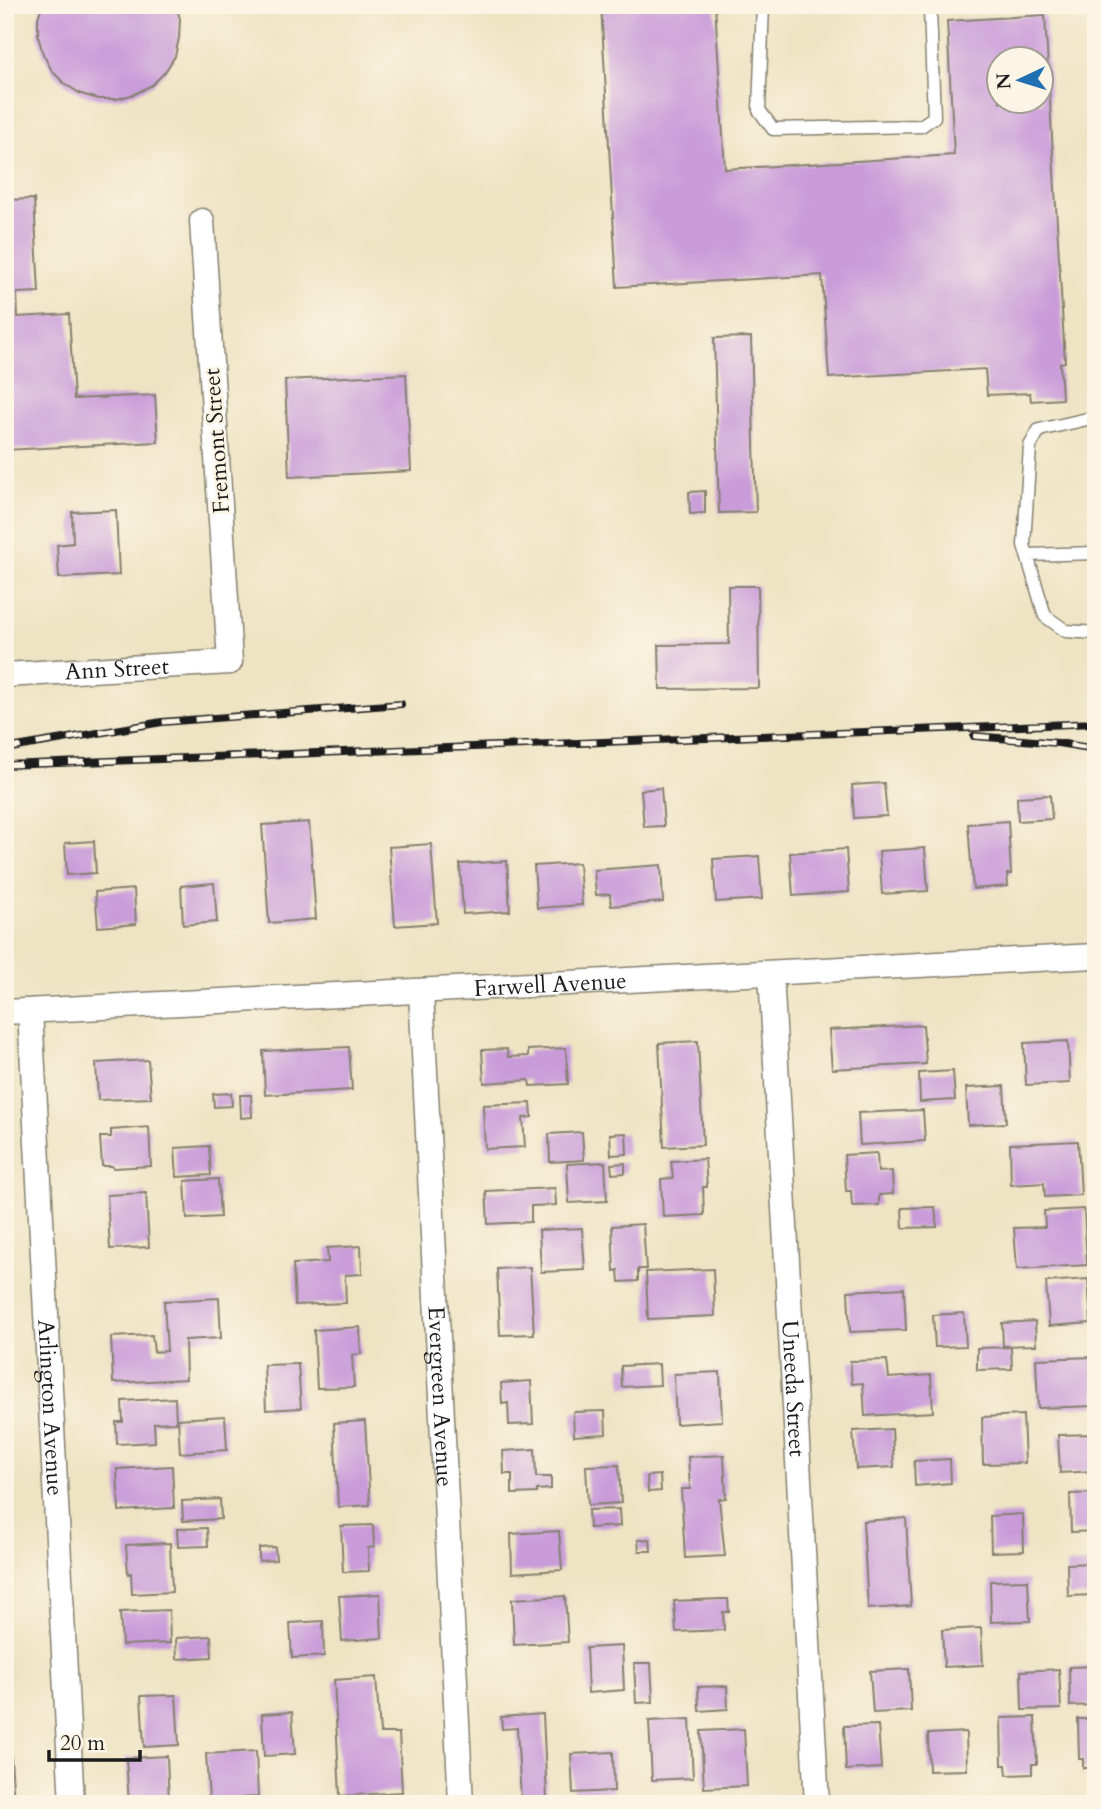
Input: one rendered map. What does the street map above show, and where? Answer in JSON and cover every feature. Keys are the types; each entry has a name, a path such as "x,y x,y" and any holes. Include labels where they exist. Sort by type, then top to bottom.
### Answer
{"street":[{"name":"Fremont Street","path":"202,221 230,662"},
{"name":"Ann Street","path":"5,675 230,662"},
{"name":"Farwell Avenue","path":"18,1011 1096,956"},
{"name":"Uneeda Street","path":"771,973 817,1804"},
{"name":"Evergreen Avenue","path":"421,991 461,1804"},
{"name":"Arlington Avenue","path":"18,1011 72,1804"}],"lane":[{"path":"763,5 760,110 773,129 921,126 934,117 930,9 934,5"},
{"path":"1096,417 1039,430 1030,446 1024,545 1045,616 1066,631 1096,633"},
{"path":"1027,555 1096,553"}],"building":[{"path":"42,5 176,5 180,19 175,56 165,72 152,85 135,94 117,99 99,99 81,94 65,84 52,71 43,54 38,36 38,18"},
{"path":"601,5 715,5 725,169 954,155 947,21 1045,15 1047,46 986,46 986,116 1051,116 1065,362 1060,363 1062,399 1031,401 1030,393 987,395 985,369 829,378 822,275 617,287"},
{"path":"34,199 39,292 17,293 18,317 69,314 74,399 155,395 158,442 5,450 5,200"},
{"path":"751,337 756,512 719,513 714,338"},
{"path":"406,374 411,471 289,477 285,380"},
{"path":"705,491 705,513 690,514 689,492"},
{"path":"116,510 119,575 59,578 57,545 73,543 72,512"},
{"path":"728,586 758,586 759,688 660,689 659,645 729,644"},
{"path":"884,783 887,816 854,818 852,785"},
{"path":"661,788 664,826 644,827 641,790"},
{"path":"1050,795 1052,819 1018,821 1017,797"},
{"path":"1008,821 1011,874 1007,874 1008,886 973,889 968,824"},
{"path":"309,822 316,919 269,923 262,825"},
{"path":"94,841 96,873 67,875 65,843"},
{"path":"431,844 437,923 395,926 389,847"},
{"path":"925,848 928,891 882,894 879,851"},
{"path":"846,849 849,892 793,896 790,853"},
{"path":"759,856 762,899 716,902 713,859"},
{"path":"507,861 510,911 463,914 460,864"},
{"path":"579,863 582,905 537,908 534,866"},
{"path":"661,865 663,902 611,906 610,894 596,895 594,870"},
{"path":"214,883 217,922 183,925 181,886"},
{"path":"134,889 136,924 98,927 95,892"},
{"path":"923,1025 926,1064 832,1069 829,1030"},
{"path":"698,1041 703,1145 664,1147 659,1043"},
{"path":"1068,1041 1070,1083 1026,1085 1024,1043"},
{"path":"349,1047 352,1090 265,1095 263,1051"},
{"path":"566,1048 568,1084 530,1086 529,1080 484,1083 482,1050 507,1049 508,1057 528,1056 528,1050"},
{"path":"148,1060 151,1098 98,1100 96,1063"},
{"path":"953,1071 955,1100 920,1102 919,1073"},
{"path":"1004,1086 1006,1123 968,1125 966,1088"},
{"path":"231,1093 232,1106 214,1107 213,1094"},
{"path":"240,1095 251,1095 252,1117 241,1118"},
{"path":"531,1103 532,1117 523,1118 525,1147 485,1149 483,1105"},
{"path":"923,1110 925,1141 860,1145 858,1113"},
{"path":"149,1127 151,1166 102,1166 100,1137 111,1137 111,1130"},
{"path":"582,1132 584,1160 550,1162 549,1134"},
{"path":"626,1133 627,1154 611,1155 610,1134"},
{"path":"1078,1141 1081,1195 1045,1197 1044,1183 1011,1185 1010,1144"},
{"path":"209,1146 211,1175 177,1177 175,1148"},
{"path":"877,1153 878,1172 892,1171 893,1194 879,1195 879,1205 852,1206 851,1191 846,1191 844,1155"},
{"path":"705,1159 707,1187 703,1187 704,1215 663,1217 661,1179 673,1178 671,1161"},
{"path":"605,1162 607,1201 569,1203 567,1164"},
{"path":"625,1163 625,1173 612,1174 611,1164"},
{"path":"218,1179 220,1217 187,1219 185,1181"},
{"path":"555,1188 556,1205 531,1206 531,1222 488,1224 486,1191"},
{"path":"146,1193 149,1247 110,1249 107,1195"},
{"path":"935,1207 937,1227 903,1228 902,1208"},
{"path":"1084,1209 1087,1265 1017,1269 1014,1228 1045,1227 1044,1211"},
{"path":"643,1224 646,1269 638,1269 638,1281 619,1282 618,1270 614,1271 612,1226"},
{"path":"582,1228 585,1270 541,1272 539,1230"},
{"path":"361,1246 362,1274 345,1275 346,1303 295,1305 293,1264 328,1262 327,1248"},
{"path":"530,1267 534,1334 500,1335 497,1269"},
{"path":"713,1269 715,1316 648,1319 646,1272"},
{"path":"1088,1279 1091,1323 1049,1326 1046,1282"},
{"path":"904,1288 906,1330 850,1332 848,1291"},
{"path":"219,1298 221,1338 185,1340 186,1379 113,1383 111,1337 152,1335 154,1352 167,1351 164,1301"},
{"path":"964,1313 966,1346 935,1347 933,1315"},
{"path":"1035,1321 1036,1345 1003,1346 1002,1323"},
{"path":"360,1327 361,1354 352,1355 354,1387 317,1388 314,1330"},
{"path":"1011,1347 1012,1369 977,1370 977,1348"},
{"path":"1095,1357 1096,1406 1038,1408 1036,1359"},
{"path":"887,1360 889,1378 931,1375 933,1412 865,1416 863,1383 852,1384 850,1361"},
{"path":"298,1364 301,1408 266,1410 264,1365"},
{"path":"659,1364 660,1385 622,1387 621,1366"},
{"path":"720,1372 722,1421 676,1424 674,1374"},
{"path":"531,1381 533,1424 509,1425 508,1403 502,1404 501,1383"},
{"path":"175,1398 176,1422 154,1423 155,1442 117,1444 116,1422 123,1422 122,1401"},
{"path":"605,1411 606,1434 574,1436 573,1412"},
{"path":"1023,1415 1025,1463 983,1464 982,1417"},
{"path":"225,1416 227,1450 180,1453 178,1419"},
{"path":"365,1421 370,1505 338,1507 334,1423"},
{"path":"892,1429 894,1467 856,1469 853,1431"},
{"path":"1095,1434 1096,1471 1060,1473 1058,1435"},
{"path":"535,1449 536,1477 551,1477 551,1489 537,1490 537,1493 512,1494 512,1474 504,1474 503,1451"},
{"path":"724,1455 726,1498 719,1499 725,1556 685,1558 681,1489 690,1489 688,1457"},
{"path":"950,1459 951,1483 915,1486 914,1461"},
{"path":"619,1465 621,1503 588,1505 586,1466"},
{"path":"172,1466 174,1508 119,1511 117,1469"},
{"path":"660,1475 661,1491 648,1492 647,1476"},
{"path":"1096,1493 1096,1531 1071,1532 1070,1494"},
{"path":"220,1499 221,1519 183,1521 182,1501"},
{"path":"619,1509 620,1526 589,1528 588,1510"},
{"path":"1023,1514 1024,1551 991,1552 990,1516"},
{"path":"906,1518 911,1606 868,1609 863,1521"},
{"path":"373,1525 374,1547 368,1548 369,1571 343,1572 341,1526"},
{"path":"207,1528 208,1546 178,1547 177,1529"},
{"path":"559,1531 562,1570 512,1573 511,1534"},
{"path":"650,1539 651,1551 639,1551 638,1540"},
{"path":"170,1543 172,1592 132,1594 126,1545"},
{"path":"275,1547 276,1560 259,1561 259,1548"},
{"path":"1096,1563 1096,1595 1068,1596 1067,1564"},
{"path":"1028,1580 1030,1621 991,1622 990,1581"},
{"path":"380,1594 382,1638 342,1641 339,1596"},
{"path":"565,1596 568,1642 514,1645 512,1599"},
{"path":"728,1599 729,1612 723,1612 724,1630 676,1632 674,1601"},
{"path":"169,1610 170,1643 122,1645 120,1612"},
{"path":"323,1621 324,1656 292,1658 290,1623"},
{"path":"981,1628 983,1665 944,1667 942,1630"},
{"path":"211,1636 212,1657 177,1659 176,1638"},
{"path":"622,1646 624,1690 588,1693 586,1648"},
{"path":"634,1663 651,1663 653,1702 636,1703"},
{"path":"1096,1666 1096,1705 1070,1706 1069,1667"},
{"path":"909,1669 911,1711 873,1713 870,1671"},
{"path":"1059,1669 1061,1709 1022,1710 1021,1671"},
{"path":"376,1677 380,1733 399,1733 402,1792 340,1796 334,1680"},
{"path":"727,1686 728,1709 699,1711 698,1687"},
{"path":"176,1695 179,1745 144,1747 141,1696"},
{"path":"292,1712 295,1754 264,1756 262,1714"},
{"path":"543,1714 547,1799 521,1800 517,1728 502,1729 501,1717"},
{"path":"1035,1717 1037,1764 1032,1764 1032,1774 1007,1775 1006,1765 1002,1765 1001,1718"},
{"path":"690,1719 693,1778 652,1780 649,1721"},
{"path":"1078,1719 1096,1719 1096,1768 1083,1768 1083,1759 1079,1759"},
{"path":"878,1725 881,1768 846,1770 844,1726"},
{"path":"744,1729 747,1786 704,1788 701,1731"},
{"path":"966,1732 967,1770 929,1771 928,1734"},
{"path":"5,1742 10,1742 14,1804 5,1804"},
{"path":"256,1751 258,1797 241,1798 241,1804 224,1804 223,1799 209,1800 206,1754"},
{"path":"613,1752 614,1791 573,1793 571,1754"},
{"path":"167,1756 169,1804 129,1804 126,1758"}],"railway":[{"path":"5,749 162,722 401,704"},
{"path":"5,765 1096,723"},
{"path":"974,736 1096,749"}]}
